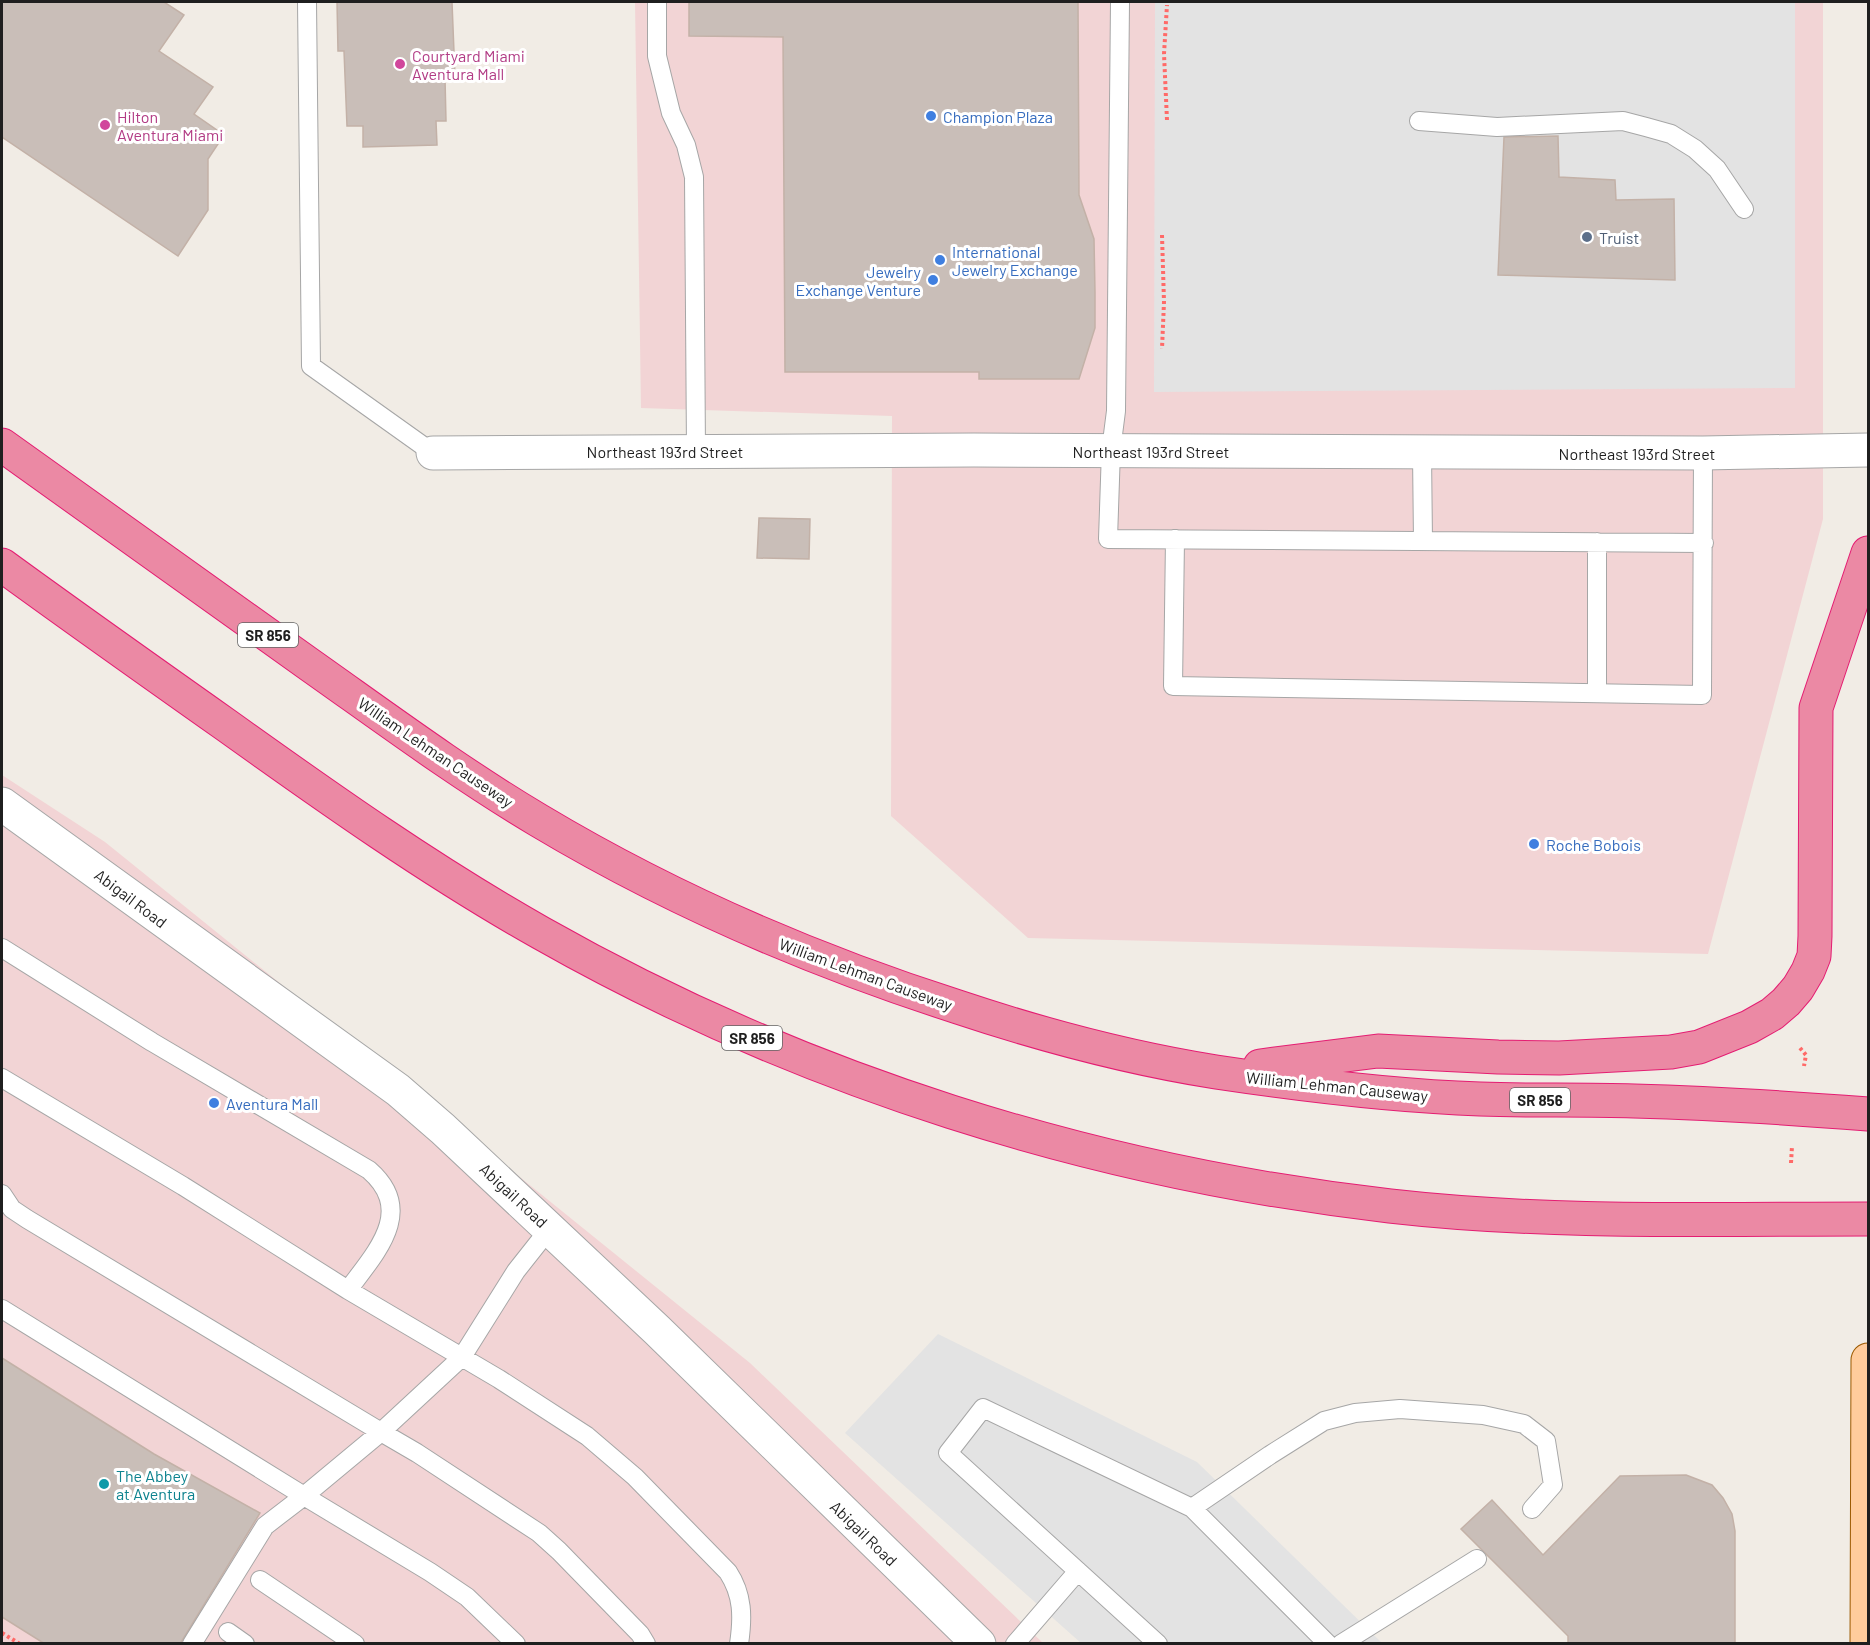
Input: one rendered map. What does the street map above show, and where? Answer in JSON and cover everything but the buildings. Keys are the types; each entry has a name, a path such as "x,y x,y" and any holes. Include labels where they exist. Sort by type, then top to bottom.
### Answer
{"highway":[{"name":"William Lehman Causeway","path":"2,445 375,712 538,820 657,885 757,933 887,985 1023,1029 1087,1045 1214,1071 1356,1090 1483,1100 1631,1101 1797,1108 1869,1114"},
{"path":"1214,1071 1378,1051 1559,1058 1671,1052 1699,1047 1724,1038 1772,1014 1798,988 1814,956 1816,708 1869,553"},
{"name":"SR 856","path":"2,565 303,781 422,860 537,931 599,965 721,1024 790,1053 915,1099 1043,1138 1184,1174 1386,1206 1450,1213 1581,1218 1869,1219"}],"main road":[{"path":"1867,1644 1869,1360"}],"street":[{"name":"Northeast 193rd Street","path":"434,453 1111,450 1703,453 1869,450"},
{"name":"Abigail Road","path":"2,804 398,1090 550,1228 979,1644"}],"lane":[{"path":"307,2 311,366 434,453"},
{"path":"657,2 657,56 671,113 686,145 694,177 696,451"},
{"path":"1120,2 1116,411 1111,450 1108,539 1704,543"},
{"path":"1419,122 1497,127 1623,122 1646,127 1671,134 1695,149 1717,169 1744,209"},
{"path":"1422,453 1423,541"},
{"path":"1175,539 1173,686 1702,695 1703,453"},
{"path":"1597,542 1597,693"},
{"path":"2,948 152,1042 369,1170 382,1181 388,1194 390,1210 387,1234 348,1290"},
{"path":"2,1078 183,1186 348,1290 462,1357 595,1442 635,1477 728,1572 735,1583 742,1612 739,1644"},
{"path":"2,1194 12,1209 27,1219 417,1453 539,1533 640,1634 646,1644"},
{"path":"192,1644 265,1526 381,1432 462,1357 516,1271 550,1228"},
{"path":"2,1309 430,1572 467,1598 516,1644"},
{"path":"1158,1644 948,1454 983,1408 1192,1508 1328,1644"},
{"path":"1192,1508 1324,1421 1355,1413 1400,1409 1484,1415 1524,1424 1546,1441 1553,1485 1532,1509"},
{"path":"1341,1644 1477,1559"},
{"path":"1014,1644 1078,1571"},
{"path":"260,1580 355,1644"},
{"path":"228,1632 245,1644"}],"path":[{"path":"1167,5 1164,54 1167,120"},
{"path":"1161,234 1164,302 1162,350"},
{"path":"1800,1048 1806,1055 1804,1066"},
{"path":"1791,1162 1792,1146"},
{"path":"2,1633 20,1644"}],"shaded area":[{"path":"635,2 1823,2 1823,519 1708,954 1028,938 891,816 892,416 641,408"},
{"path":"1155,2 1795,2 1795,388 1154,392"},
{"name":"Aventura Mall","path":"2,775 105,842 750,1363 1043,1643 2,1643"},
{"path":"938,1334 1197,1462 1382,1643 1081,1643 845,1433"}],"place":[{"name":"Courtyard Miami Aventura Mall","path":"400,64"},
{"name":"Champion Plaza","path":"931,116"},
{"name":"Hilton Aventura Miami","path":"105,125"},
{"name":"Truist","path":"1587,237"},
{"name":"International Jewelry Exchange","path":"940,260"},
{"name":"Jewelry Exchange Venture","path":"933,280"},
{"name":"Roche Bobois","path":"1534,844"},
{"name":"Aventura Mall","path":"214,1103"},
{"name":"The Abbey at Aventura","path":"104,1484"}]}
